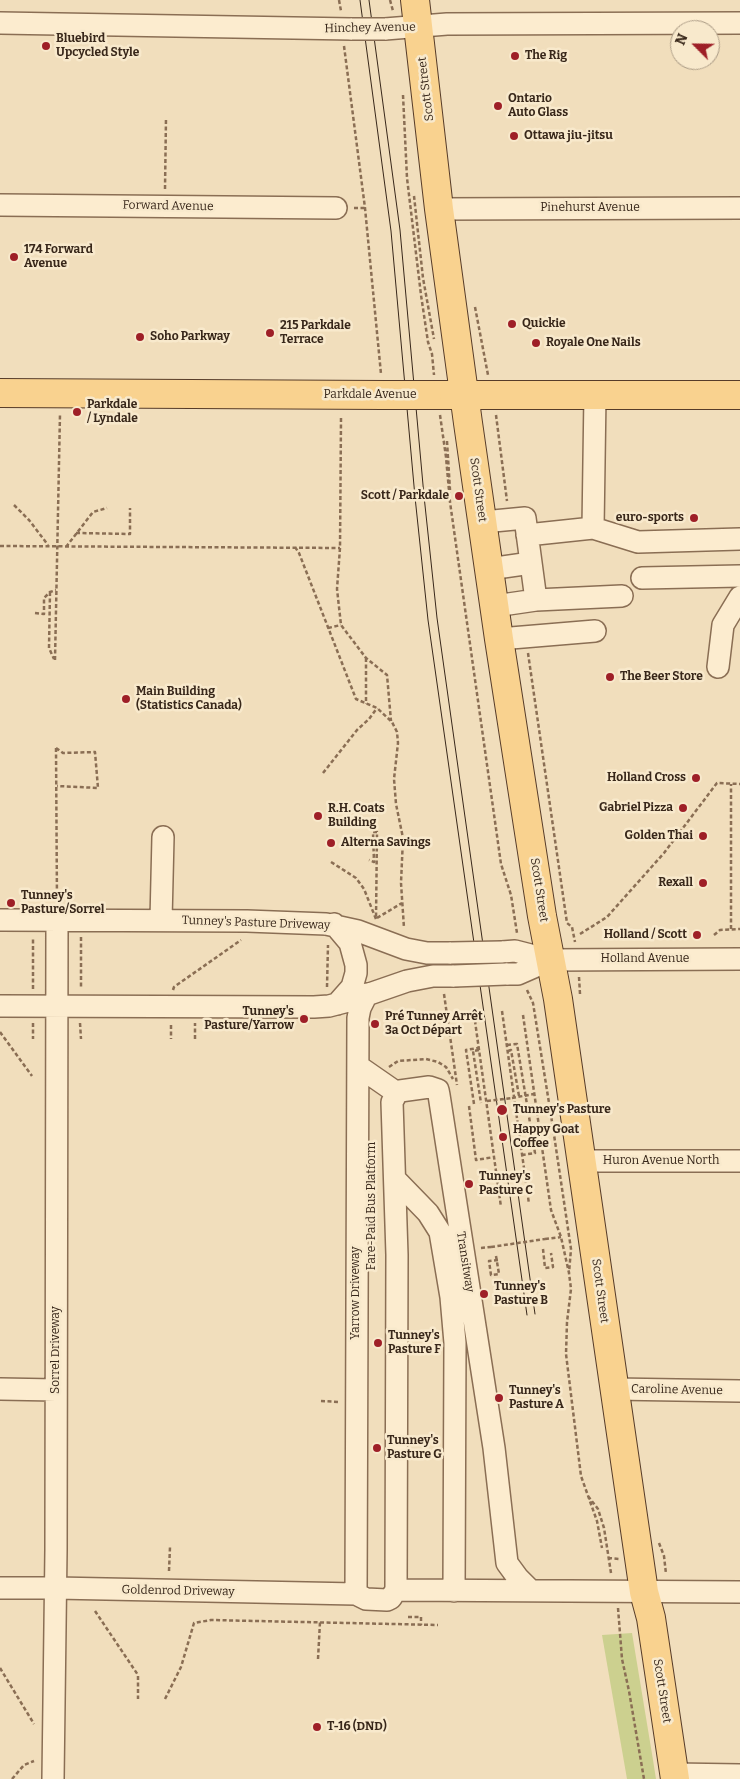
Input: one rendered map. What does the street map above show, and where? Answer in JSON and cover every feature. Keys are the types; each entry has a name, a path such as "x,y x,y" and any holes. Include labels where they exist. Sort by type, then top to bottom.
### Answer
{"main road":[{"name":"Scott Street","path":"398,15 419,28 439,209 499,639 550,960 558,999 644,1592 651,1618 675,1777"},
{"name":"Parkdale Avenue","path":"0,393 383,386 427,395 740,395"}],"street":[{"name":"Hinchey Avenue","path":"0,23 347,29 398,15"},
{"name":"Hinchey Avenue","path":"419,28 447,24 740,23"},
{"name":"Forward Avenue","path":"0,205 336,208"},
{"name":"Pinehurst Avenue","path":"439,209 740,208"},
{"path":"593,528 595,395"},
{"path":"483,522 525,518 536,600"},
{"path":"527,535 593,528 638,542 740,539"},
{"path":"489,569 531,563"},
{"path":"642,578 740,576"},
{"path":"495,606 536,600 622,596"},
{"path":"718,667 723,625 740,597"},
{"path":"499,639 595,631"},
{"path":"161,920 163,837"},
{"name":"Tunney's Pasture Driveway","path":"0,920 247,921 331,931 358,931 406,949 427,952 515,951 550,960"},
{"name":"Sorrel Driveway","path":"53,1779 56,1588 57,920"},
{"path":"0,1006 314,1007 352,987 354,980 356,965 350,943 331,931"},
{"name":"Holland Avenue","path":"550,960 740,959"},
{"path":"332,996 367,994 406,981 433,976 449,983 506,974 518,974 550,960"},
{"name":"Yarrow Driveway","path":"356,1594 358,1018 360,1008 367,994"},
{"path":"358,1066 396,1093 392,1102 397,1255 396,1590 740,1592"},
{"name":"Transitway","path":"396,1093 429,1087 438,1090 494,1448 507,1563"},
{"name":"Huron Avenue North","path":"581,1161 740,1161"},
{"name":"Transitway","path":"395,1179 428,1213 440,1232 443,1245 451,1297 455,1343 463,1591"},
{"path":"0,1389 56,1390"},
{"name":"Caroline Avenue","path":"614,1389 740,1391"},
{"path":"463,1591 497,1574 507,1563 530,1590"},
{"name":"Goldenrod Driveway","path":"0,1588 356,1594 366,1599 387,1600 391,1598 396,1590"},
{"path":"675,1777 740,1774"}],"path":[{"path":"339,0 347,29 383,386"},
{"path":"390,0 398,15"},
{"path":"403,93 407,178 421,296 433,366"},
{"path":"164,206 166,118"},
{"path":"474,298 486,366"},
{"path":"50,592 48,648 55,660 60,393"},
{"path":"340,418 340,548 338,589 341,625 366,658 387,675 392,722"},
{"path":"440,419 501,864 511,895 519,936"},
{"path":"446,423 450,502"},
{"path":"14,506 29,520 48,545"},
{"path":"66,547 93,512 107,508"},
{"path":"76,533 130,534 130,508"},
{"path":"0,546 340,548"},
{"path":"295,547 356,699 377,708 392,722 397,732 394,779 396,804 403,838 401,883 404,922 402,932"},
{"path":"35,613 44,614 44,598 50,592 56,590"},
{"path":"328,628 341,625"},
{"path":"366,658 366,704"},
{"path":"323,773 377,708"},
{"path":"57,786 98,788 95,752 63,753 56,748 57,920"},
{"path":"580,934 607,917 664,853 717,783 740,784"},
{"path":"731,784 731,929"},
{"path":"368,860 374,862 374,832 377,832 376,919"},
{"path":"331,862 356,878 364,889 376,919"},
{"path":"376,919 402,903"},
{"path":"714,935 720,930 740,929"},
{"path":"33,994 34,930"},
{"path":"331,931 332,996"},
{"path":"81,933 81,993"},
{"path":"170,996 174,987 246,937"},
{"path":"379,1080 389,1067 398,1061 426,1059 438,1062 446,1067 451,1073 456,1089 449,983"},
{"path":"527,992 533,1003 554,1129 570,1249 569,1274"},
{"path":"502,1011 529,1204"},
{"path":"474,1014 501,1207"},
{"path":"523,1014 551,1210 561,1237 571,1289 566,1339 581,1476 597,1521 602,1548"},
{"path":"80,1017 81,1039"},
{"path":"33,1019 33,1039"},
{"path":"171,1024 171,1039"},
{"path":"0,1032 32,1076"},
{"path":"507,1046 517,1044 535,1153 522,1155"},
{"path":"478,1049 473,1051 481,1103"},
{"path":"474,1104 466,1050 478,1049"},
{"path":"508,1051 511,1050 519,1096"},
{"path":"494,1157 476,1160 469,1106 534,1094"},
{"path":"478,1248 561,1237"},
{"path":"543,1249 545,1268 553,1267 551,1253"},
{"path":"496,1256 499,1274 491,1275 489,1261 498,1260"},
{"path":"321,1401 347,1402"},
{"path":"588,1496 598,1509 604,1528 609,1565"},
{"path":"168,1590 170,1548"},
{"path":"664,1556 666,1576"},
{"path":"608,1558 613,1558"},
{"path":"95,1611 138,1675 138,1699"},
{"path":"619,1611 622,1659 630,1691 644,1779"},
{"path":"408,1616 421,1617 421,1624"},
{"path":"165,1699 181,1667 194,1623 211,1620 438,1625"},
{"path":"318,1659 320,1622"},
{"path":"0,1668 34,1724"},
{"path":"12,1779 24,1765 34,1760"}],"green space":[{"path":"632,1633 656,1779 627,1779 602,1635"}],"tram line":[{"path":"360,0 391,231 428,620 527,1315"},
{"path":"369,0 400,230 437,618 535,1314"}],"place":[{"name":"Bluebird Upcycled Style","path":"46,46"},
{"name":"The Rig","path":"515,56"},
{"name":"Ontario Auto Glass","path":"498,106"},
{"name":"Ottawa jiu-jitsu","path":"514,136"},
{"name":"174 Forward Avenue","path":"14,257"},
{"name":"Quickie","path":"512,324"},
{"name":"215 Parkdale Terrace","path":"270,333"},
{"name":"Soho Parkway","path":"140,337"},
{"name":"Royale One Nails","path":"536,343"},
{"name":"Parkdale / Lyndale","path":"77,412"},
{"name":"Scott / Parkdale","path":"459,496"},
{"name":"euro-sports","path":"694,518"},
{"name":"The Beer Store","path":"610,677"},
{"name":"Main Building (Statistics Canada)","path":"126,699"},
{"name":"Holland Cross","path":"696,778"},
{"name":"Gabriel Pizza","path":"683,808"},
{"name":"R.H. Coats Building","path":"318,816"},
{"name":"Golden Thai","path":"703,836"},
{"name":"Alterna Savings","path":"331,843"},
{"name":"Rexall","path":"703,883"},
{"name":"Tunney's Pasture/Sorrel","path":"11,903"},
{"name":"Holland / Scott","path":"697,935"},
{"name":"Tunney's Pasture/Yarrow","path":"304,1019"},
{"name":"Pré Tunney Arrêt 3a Oct Départ","path":"375,1024"},
{"name":"Tunney's Pasture","path":"502,1110"},
{"name":"Happy Goat Coffee","path":"503,1137"},
{"name":"Tunney's Pasture C","path":"469,1184"},
{"name":"Tunney's Pasture B","path":"484,1294"},
{"name":"Tunney's Pasture F","path":"378,1343"},
{"name":"Tunney's Pasture A","path":"499,1398"},
{"name":"Tunney's Pasture G","path":"377,1448"},
{"name":"T-16 (DND)","path":"317,1727"}]}
